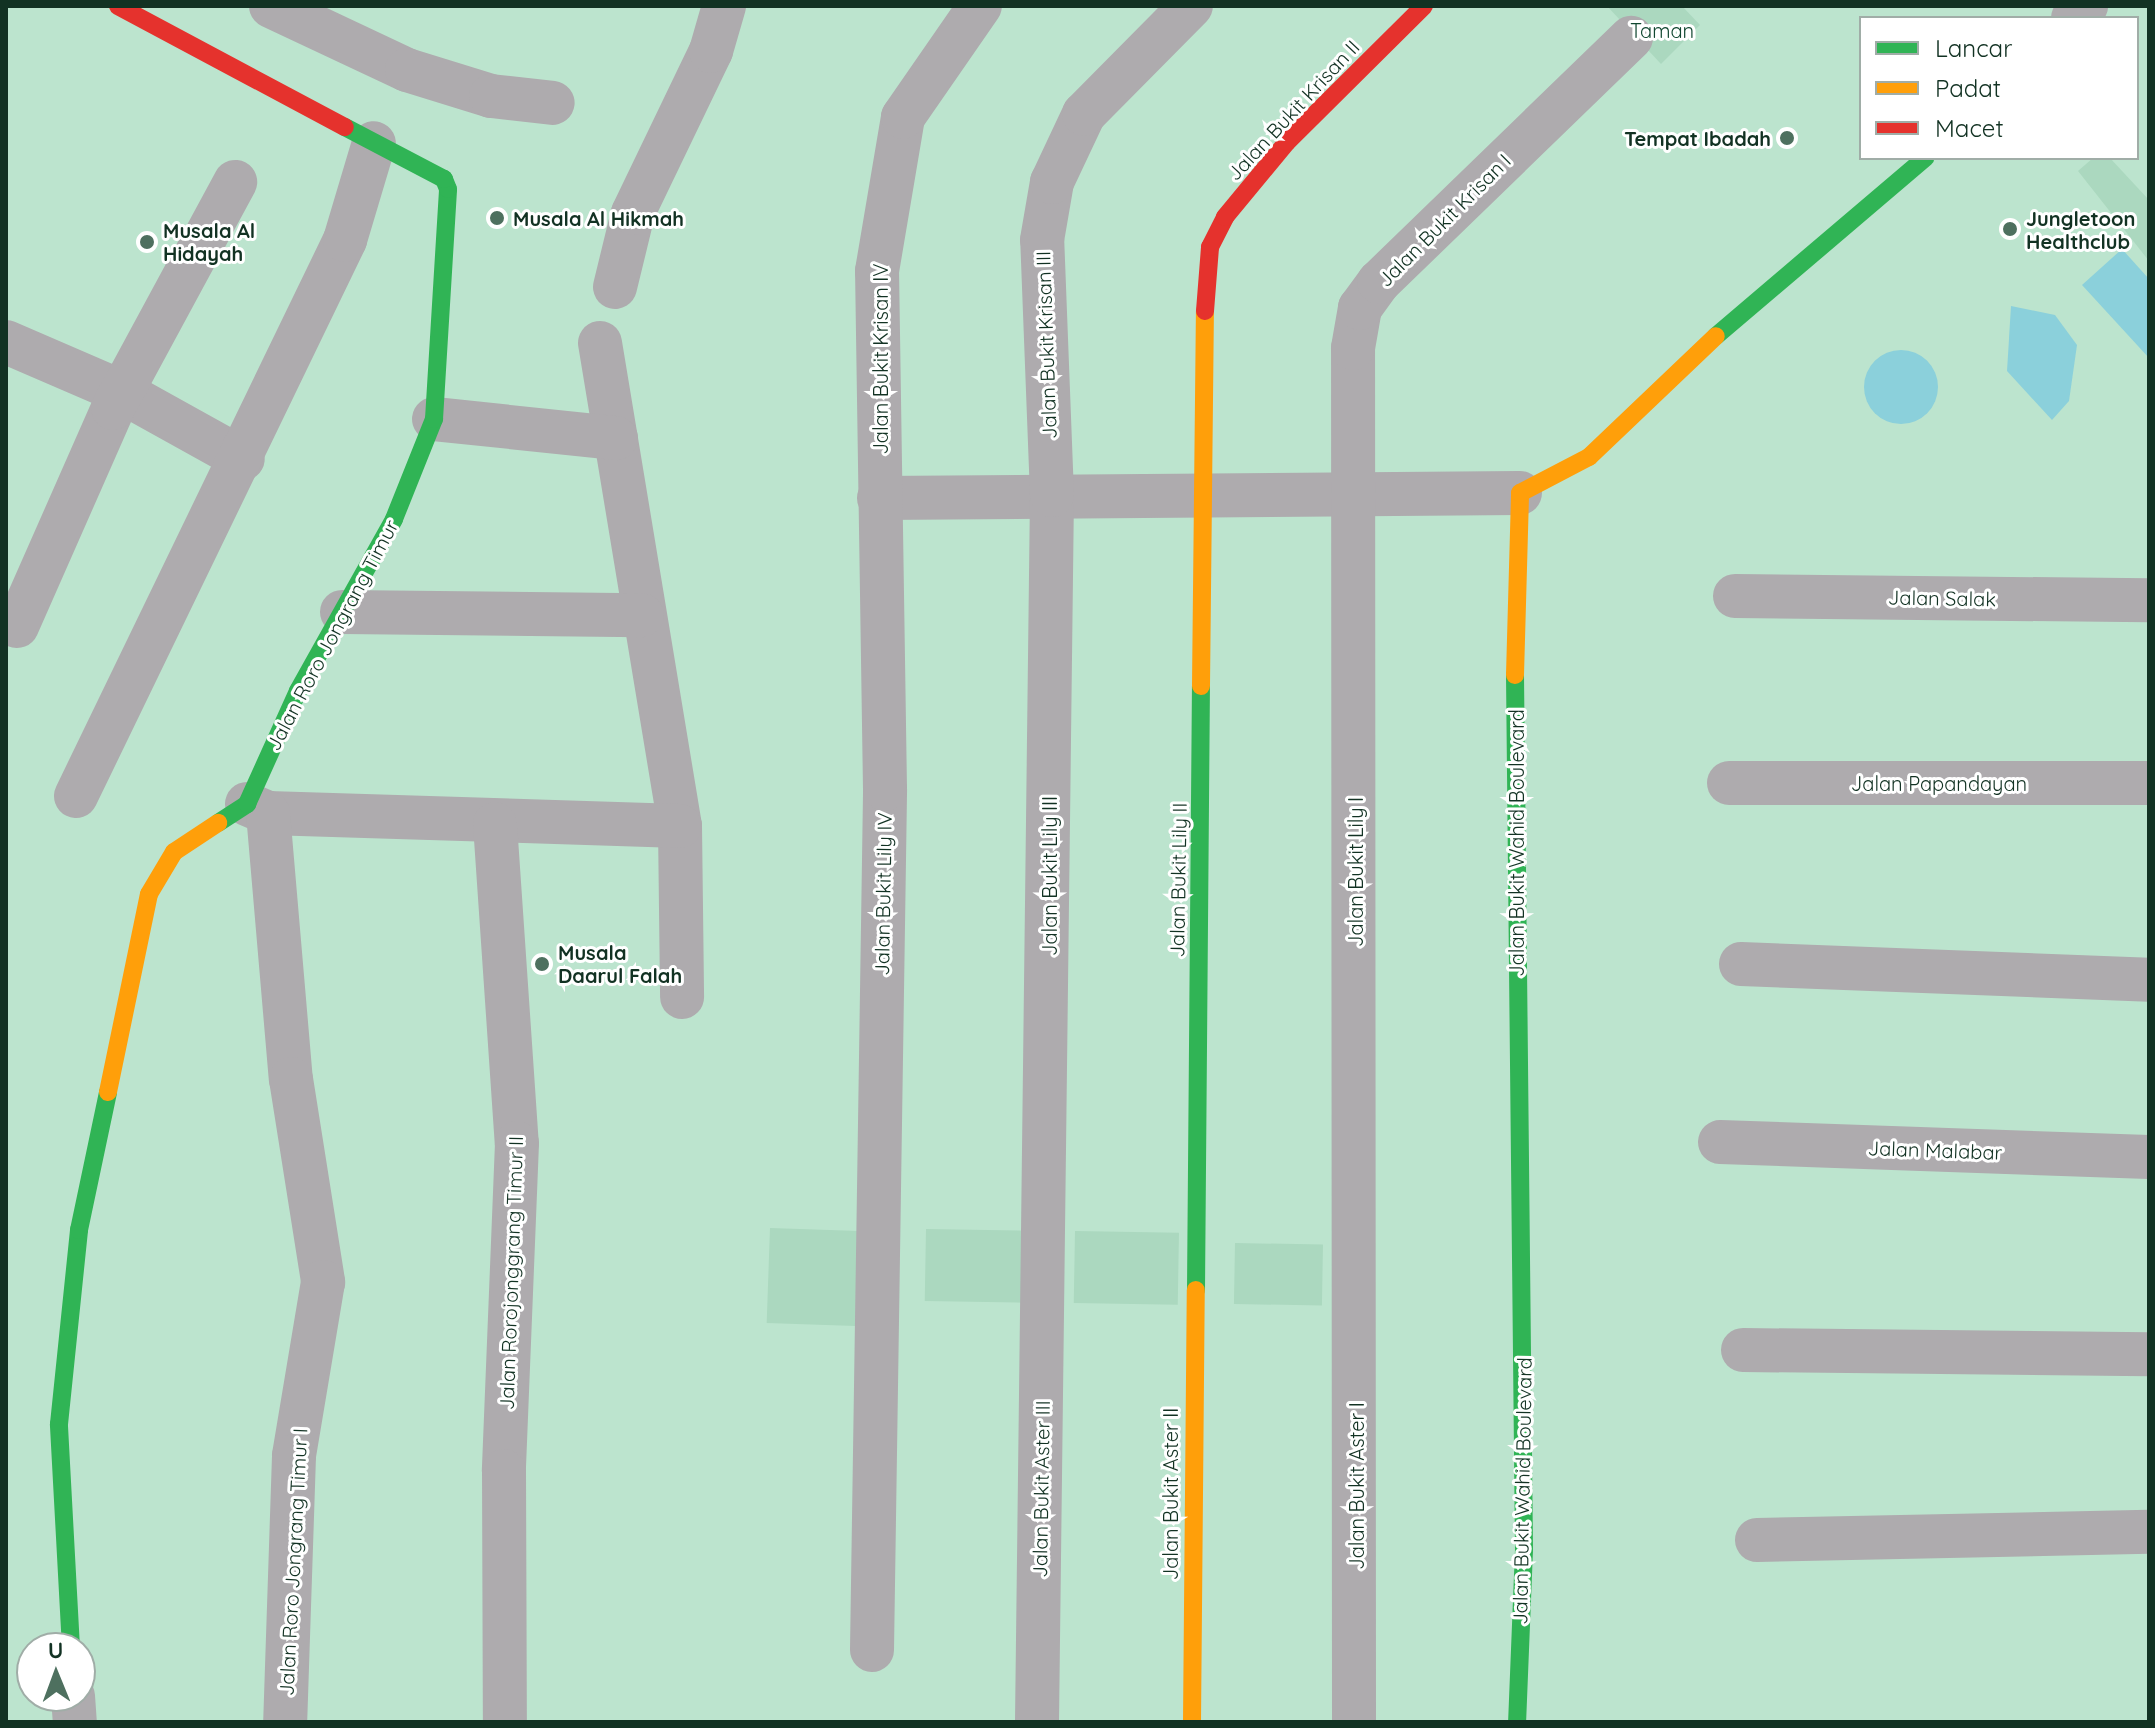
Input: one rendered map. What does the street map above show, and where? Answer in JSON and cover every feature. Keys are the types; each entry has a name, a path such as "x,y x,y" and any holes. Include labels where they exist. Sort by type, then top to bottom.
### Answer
{"street":[{"name":"Jalan Roro Jongrang Timur","path":"118,6 444,179 448,189 434,419 394,519 342,612 258,808"},
{"path":"271,6 407,70 491,96 553,103"},
{"path":"615,287 633,213 711,51 724,6"},
{"name":"Jalan Bukit Krisan IV","path":"879,498 877,271 903,117 980,6"},
{"name":"Jalan Bukit Krisan III","path":"1052,495 1042,240 1052,182 1084,114 1191,6"},
{"name":"Jalan Bukit Krisan II","path":"1204,494 1210,247 1287,142 1424,6"},
{"name":"Jalan Bukit Krisan I","path":"1355,494 1353,348 1360,308 1631,38"},
{"path":"76,796 243,459 345,240 374,143"},
{"path":"879,498 1520,493 1589,457 1721,331 1923,160"},
{"path":"17,626 122,392 235,182"},
{"path":"6,342 122,392 243,459"},
{"path":"600,343 642,615 680,826 682,997"},
{"path":"434,419 616,438"},
{"name":"Jalan Bukit Wahid Boulevard","path":"1517,1722 1524,1550 1514,622 1520,493"},
{"name":"Jalan Bukit Lily II","path":"1194,1266 1204,494"},
{"name":"Jalan Bukit Lily I","path":"1355,494 1358,1250"},
{"name":"Jalan Bukit Lily III","path":"1046,1256 1052,495"},
{"name":"Jalan Bukit Lily IV","path":"872,1650 875,1289 885,789 879,498"},
{"name":"Jalan Salak","path":"1735,596 2149,600"},
{"path":"342,612 642,615"},
{"name":"Jalan Papandayan","path":"1729,783 2149,783"},
{"path":"70,1632 59,1424 79,1230 155,881 174,852 258,808 495,824 680,826"},
{"name":"Jalan Roro Jongrang Timur I","path":"258,808 291,1079 310,1164 323,1282 294,1456 285,1722"},
{"name":"Jalan Rorojonggrang Timur II","path":"495,824 517,1143 504,1471 505,1722"},
{"path":"1741,964 2149,980"},
{"name":"Jalan Malabar","path":"1720,1142 2149,1157"},
{"name":"Jalan Bukit Aster I","path":"1354,1722 1358,1250"},
{"name":"Jalan Bukit Aster III","path":"1037,1722 1046,1256"},
{"name":"Jalan Bukit Aster II","path":"1192,1722 1194,1266"},
{"path":"1743,1350 2149,1354"},
{"path":"1757,1540 2149,1532"}],"green space":[{"name":"Taman","path":"1607,6 1682,6 1700,25 1661,64"},
{"path":"2091,160 2112,160 2149,200 2149,261 2078,171"},
{"path":"770,1228 859,1231 856,1326 767,1323"},
{"path":"926,1229 1029,1231 1028,1303 925,1301"},
{"path":"1075,1231 1179,1233 1178,1305 1074,1303"},
{"path":"1235,1243 1323,1245 1322,1306 1234,1304"}],"water":[{"path":"2122,249 2149,279 2149,358 2082,285"},
{"path":"2011,306 2055,315 2077,345 2069,401 2052,420 2007,371"},
{"path":"1894,350 1908,350 1922,356 1932,366 1938,387 1932,408 1922,418 1908,424 1894,424 1880,418 1870,408 1864,394 1864,380 1870,366 1880,356"}],"traffic: fast":[{"path":"218,823 247,804 298,691 394,519 434,419 448,189 444,179 345,127"},
{"path":"1716,336 1923,160"},
{"path":"1515,675 1524,1550 1517,1722"},
{"path":"1196,1290 1201,686"},
{"path":"70,1632 59,1424 79,1230 108,1092"}],"traffic: slow":[{"path":"1201,686 1205,311"},
{"path":"1515,675 1520,493 1589,457 1716,336"},
{"path":"108,1092 149,894 174,852 218,823"},
{"path":"1192,1722 1196,1290"}],"traffic: jam":[{"path":"118,6 345,127"},
{"path":"1205,311 1210,247 1225,217 1287,142 1424,6"}],"place":[{"name":"Tempat Ibadah","path":"1787,138"},
{"name":"Musala Al Hikmah","path":"497,218"},
{"name":"Jungletoon Healthclub","path":"2010,229"},
{"name":"Musala Al Hidayah","path":"147,242"},
{"name":"Musala Daarul Falah","path":"542,964"}]}
